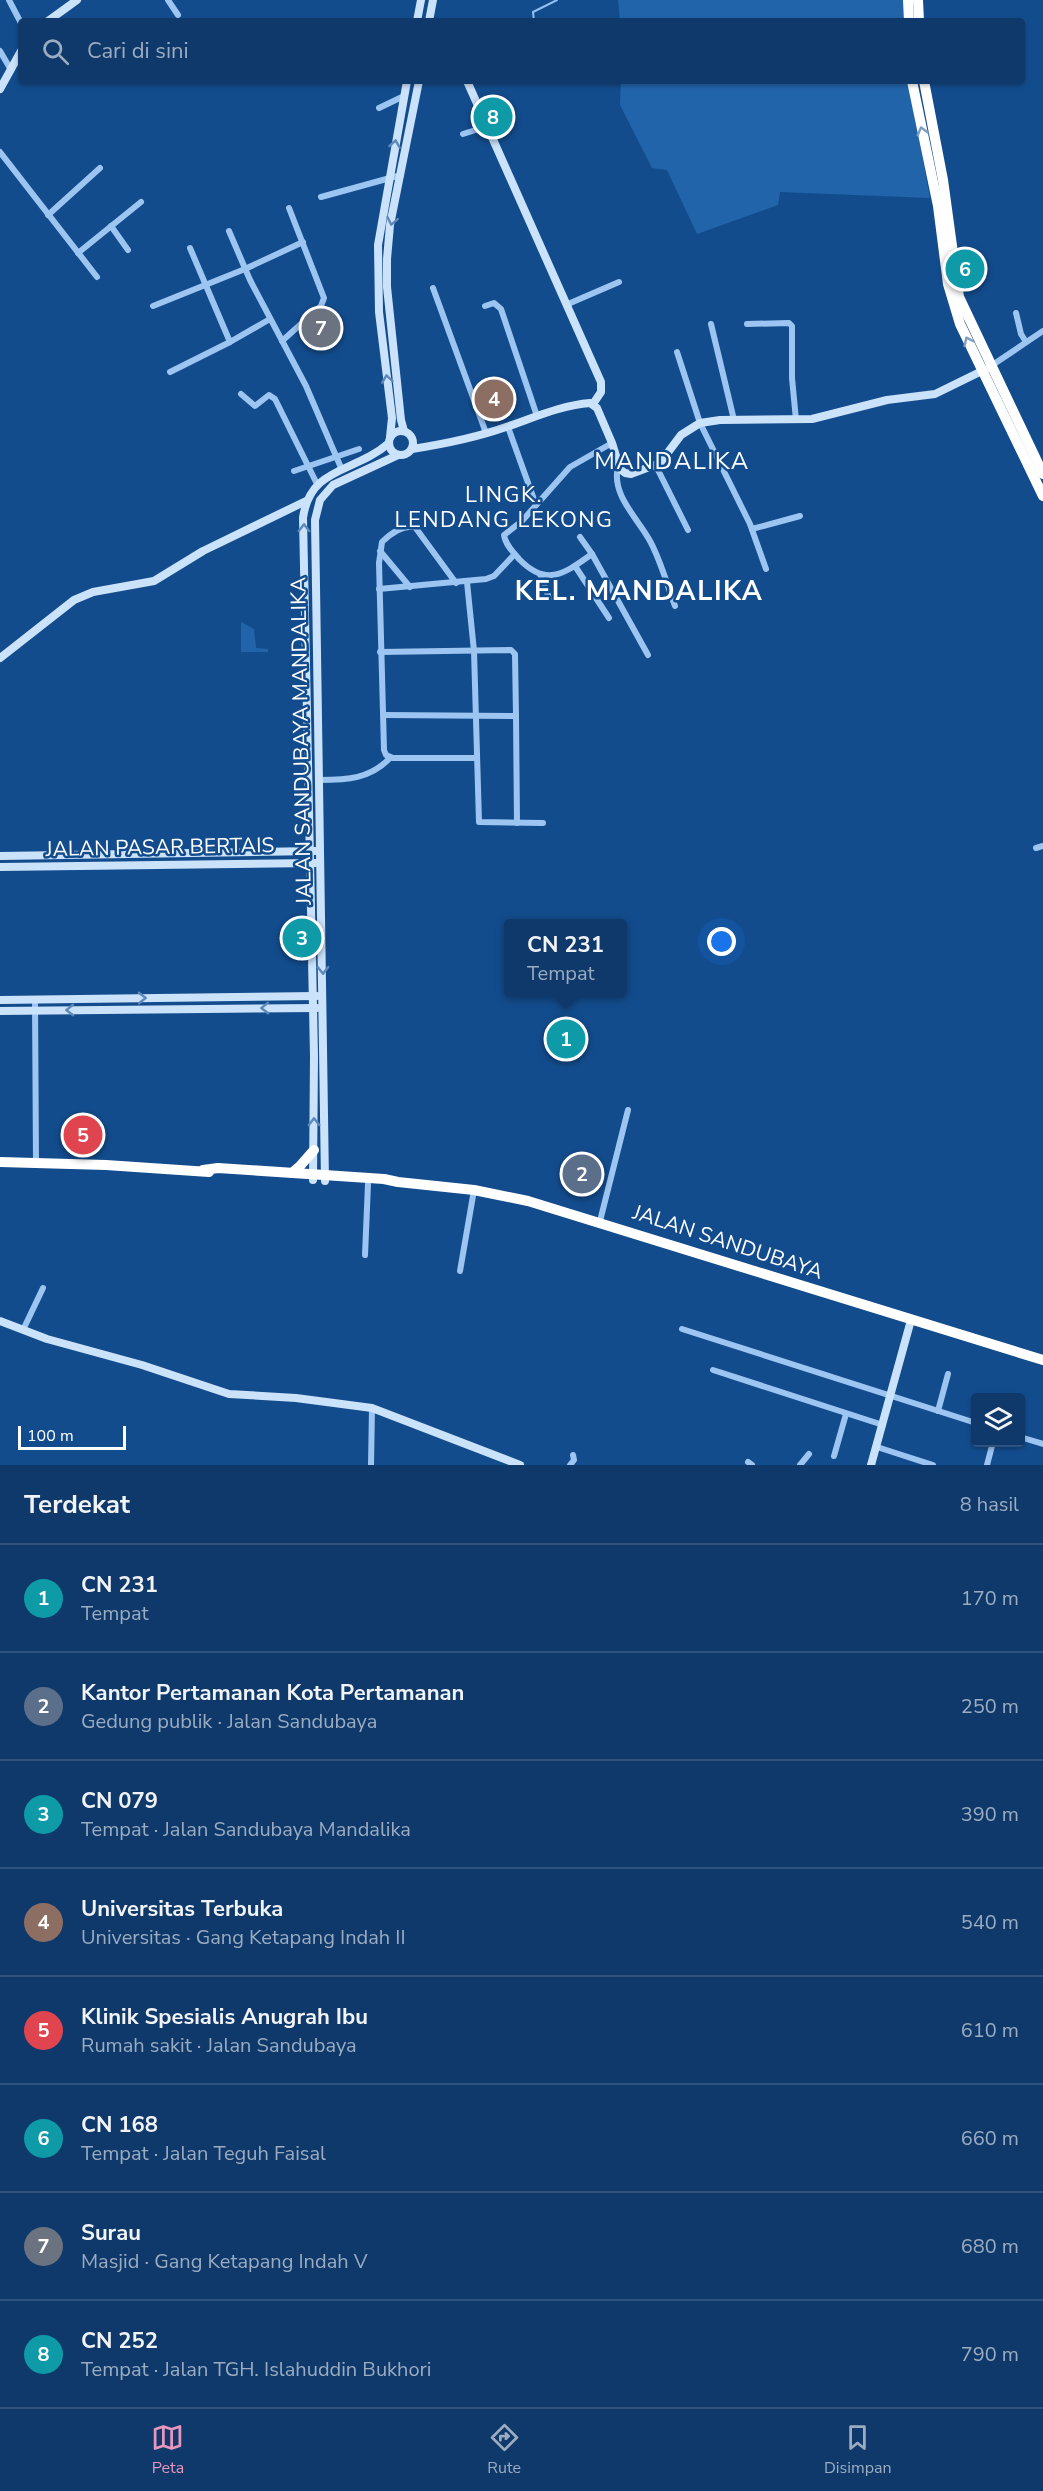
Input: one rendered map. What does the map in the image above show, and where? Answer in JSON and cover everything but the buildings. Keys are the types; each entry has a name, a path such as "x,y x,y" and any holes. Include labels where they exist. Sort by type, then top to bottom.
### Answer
{"highway":[{"path":"908,0 909,18"},
{"path":"918,0 919,18"},
{"path":"913,84 938,206 948,285 960,324 987,369 1034,465 1043,496"},
{"path":"925,84 943,180 958,291 987,369"},
{"path":"1034,465 1043,474"},
{"path":"292,1173 314,1150"},
{"name":"JALAN SANDUBAYA","path":"0,1162 203,1170 218,1168 292,1173 313,1177"},
{"name":"JALAN SANDUBAYA","path":"203,1170 218,1174 313,1177 368,1184 398,1182"},
{"name":"JALAN SANDUBAYA","path":"325,1178 384,1179 474,1190 528,1201 600,1221 1043,1360"}],"main road":[{"path":"52,18 77,0"},
{"path":"418,18 420,3 433,4"},
{"path":"0,89 18,57"},
{"path":"406,84 378,245 377,275 382,341 392,418 389,440 393,453 398,455 408,454 412,449 413,439 404,431 401,420 386,270 390,225 417,84"},
{"path":"468,84 601,382 601,392 593,404"},
{"path":"593,404 612,443 618,466 622,472 628,474 656,466 664,459 681,435 700,423 812,419 895,398 930,396 987,369"},
{"path":"412,449 448,443 508,427 537,416 587,403 593,404"},
{"path":"313,1177 313,996 303,518 306,501 317,484 373,455 394,433 404,431"},
{"name":"JALAN SANDUBAYA MANDALIKA","path":"325,1178 315,520 317,505 323,495 339,481 398,455"},
{"path":"0,658 74,600 93,592 154,581 203,551 306,501"},
{"path":"304,563 315,563"},
{"path":"306,659 316,659"},
{"path":"0,856 321,851"},
{"name":"JALAN PASAR BERTAIS","path":"0,867 321,863"},
{"path":"0,1000 323,996"},
{"path":"0,1011 324,1008"},
{"path":"871,1465 910,1320"},
{"path":"0,1321 229,1394 296,1398 372,1408 520,1465"}],"street":[{"path":"9,0 19,18"},
{"path":"168,0 178,15"},
{"path":"0,51 11,70"},
{"path":"379,108 404,96"},
{"path":"463,134 488,126"},
{"path":"0,152 97,277"},
{"path":"48,215 100,168"},
{"path":"321,197 401,175"},
{"path":"78,253 141,202"},
{"path":"282,341 319,308 324,300 324,294 289,208"},
{"path":"111,226 128,250"},
{"path":"229,231 245,269 306,386 342,470"},
{"path":"153,306 206,286 303,242"},
{"path":"190,248 230,342"},
{"path":"568,304 619,282"},
{"path":"433,288 486,433"},
{"path":"485,306 494,303 501,309 537,416"},
{"path":"1016,313 1021,334 1026,342"},
{"path":"170,372 270,319"},
{"path":"747,324 789,323 792,326 792,378 796,420"},
{"path":"711,324 734,420"},
{"path":"987,369 1043,330"},
{"path":"677,352 700,423 752,529 766,568"},
{"path":"241,394 255,406 269,395 272,396 317,484"},
{"path":"508,427 536,505"},
{"path":"592,554 560,575 540,574 520,560 508,545 504,535 519,524 575,463 612,443"},
{"path":"294,471 358,449"},
{"path":"618,466 617,479 621,496 649,541 675,606"},
{"path":"656,466 688,530"},
{"path":"752,529 800,516"},
{"path":"390,758 384,750 380,652 379,589 382,542 388,536 405,528 416,528 456,583"},
{"path":"580,537 592,554 648,655"},
{"path":"380,551 410,587"},
{"path":"379,589 467,582 494,576 512,557"},
{"path":"575,566 609,618"},
{"path":"540,574 549,598"},
{"path":"467,582 474,651 478,822 543,823"},
{"path":"380,652 508,650 514,653 517,823"},
{"path":"384,715 516,716"},
{"path":"319,780 356,779 370,774 390,758 476,758"},
{"path":"35,1000 36,1162"},
{"path":"600,1221 628,1110"},
{"path":"365,1255 368,1184"},
{"path":"460,1271 474,1190"},
{"path":"23,1330 42,1288"},
{"path":"682,1329 971,1422"},
{"path":"713,1370 883,1425"},
{"path":"938,1411 948,1374"},
{"path":"371,1465 372,1408"},
{"path":"834,1456 846,1414"},
{"path":"1025,1439 1043,1444"},
{"path":"877,1447 933,1465"},
{"path":"987,1465 992,1447"},
{"path":"570,1465 574,1460 573,1455"},
{"path":"800,1465 809,1455"}],"shaded area":[{"path":"618,0 907,0 908,18 620,18"},
{"path":"621,84 909,84 930,198 780,192 778,205 697,234 667,170 652,168 620,105"},
{"path":"241,622 254,629 256,648 268,649 268,652 241,652"}],"waterway":[{"path":"534,18 533,12 557,0"}],"place":[{"name":"CN 252","path":"493,117"},
{"name":"CN 168","path":"965,269"},
{"name":"Surau","path":"321,328"},
{"name":"Universitas Terbuka","path":"494,399"},
{"name":"CN 079","path":"302,938"},
{"name":"CN 231","path":"566,1039"},
{"name":"Klinik Spesialis Anugrah Ibu","path":"83,1135"},
{"name":"Kantor Pertamanan Kota Pertamanan","path":"582,1174"}],"district":[{"name":"MANDALIKA","path":"672,461"},
{"name":"LINGK. LENDANG LEKONG","path":"504,508"},
{"name":"KEL. MANDALIKA","path":"639,591"}]}
